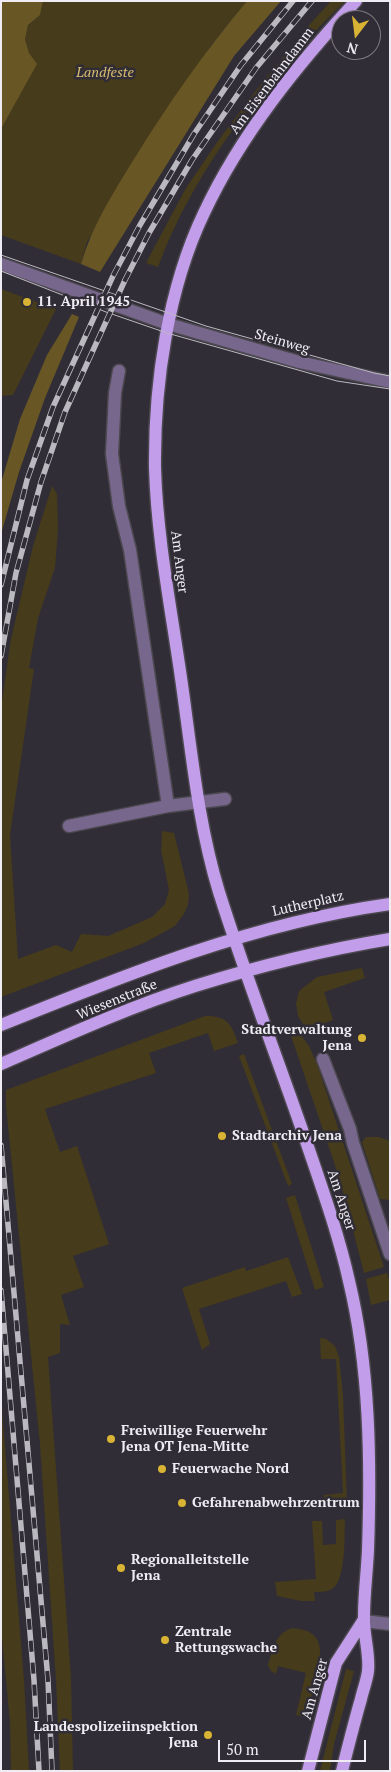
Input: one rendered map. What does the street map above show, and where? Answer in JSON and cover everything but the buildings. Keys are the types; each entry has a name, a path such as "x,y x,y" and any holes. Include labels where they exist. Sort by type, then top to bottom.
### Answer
{"main road":[{"name":"Am Eisenbahndamm","path":"168,324 181,276 204,213 239,150 268,107 302,63 356,1"},
{"name":"Am Anger","path":"168,324 156,418 155,469 163,565 198,803 216,882 320,1182 347,1271 355,1311 365,1385 368,1468 367,1556 363,1621 368,1671 342,1771"},
{"name":"Lutherplatz","path":"234,938 351,909 390,904"},
{"name":"Wiesenstraße","path":"1,1025 169,960 234,938"},
{"path":"246,971 343,947 390,939"},
{"name":"Wiesenstraße","path":"1,1064 123,1013 194,986 246,971"},
{"name":"Am Anger","path":"308,1771 336,1662 363,1621"}],"street":[{"path":"1,264 168,324"},
{"name":"Steinweg","path":"168,324 299,362 390,382"},
{"path":"119,371 115,393 112,454 119,506 130,550 168,806"},
{"path":"69,826 168,806 225,799"},
{"name":"Am Anger","path":"323,1059 350,1129 352,1143 390,1254"},
{"path":"363,1621 390,1624"}],"green space":[{"name":"Landfeste","path":"43,1 247,1 212,44 87,242 81,264 1,235 1,129 36,65 29,53 25,39 28,25 40,15"},
{"path":"331,1 345,1 336,10 331,10 331,16 262,91 213,158 192,193 158,267 146,263 186,188 218,141 311,23"},
{"path":"1,289 56,309 13,395 1,396"},
{"path":"52,486 57,494 58,529 55,568 38,618 29,668 34,669 10,835 18,959 56,945 72,952 81,934 108,936 152,917 165,904 169,890 161,850 162,831 174,833 189,894 188,905 175,926 144,943 1,997 1,708 11,639 33,546"},
{"path":"362,968 365,978 324,992 333,1020 307,1030 298,1016 296,1004 299,991 317,977"},
{"path":"205,1016 218,1017 227,1022 233,1030 238,1043 214,1051 208,1033 149,1053 156,1073 45,1109 60,1152 77,1146 109,1244 73,1256 84,1287 61,1295 70,1325 60,1324 60,1353 48,1357 71,1678 73,1771 60,1771 56,1680 40,1444 6,1106 6,1090"},
{"path":"297,1030 309,1046 317,1064 384,1267 364,1273 340,1180 290,1033"},
{"path":"244,1054 292,1184 288,1186 239,1056"},
{"path":"366,1137 379,1137 390,1141 390,1200 380,1199 362,1142"},
{"path":"295,1195 324,1287 315,1290 286,1198"},
{"path":"288,1257 302,1294 292,1297 286,1281 199,1309 210,1344 202,1350 182,1288 245,1267 246,1271"},
{"path":"387,1273 390,1282 390,1300 371,1305 366,1279"},
{"path":"320,1338 326,1339 335,1346 339,1357 343,1395 347,1504 325,1506 324,1495 343,1493 336,1359 321,1359"},
{"path":"1,1398 24,1680 29,1771 11,1771 10,1723 1,1627"},
{"path":"345,1519 344,1558 335,1586 328,1591 314,1592 315,1601 301,1601 277,1596 275,1582 316,1579 312,1521 322,1521 323,1545 336,1544 336,1520"},
{"path":"292,1628 302,1629 311,1633 319,1645 320,1655 317,1677 305,1717 296,1715 306,1673 278,1666 276,1674 271,1671 268,1665 278,1638"},
{"path":"346,1669 354,1671 334,1744 330,1771 320,1771"}],"shaded area":[{"path":"1,1 43,1 40,15 28,25 25,39 29,53 37,64 1,129"},
{"path":"247,1 281,1 234,56 100,272 81,264 91,236 104,210 147,138 202,58"},
{"path":"72,314 79,317 45,398 19,472 1,534 1,483 20,419 47,355"}],"tram line":[{"path":"1,255 206,326 390,376"},
{"path":"1,271 106,312 167,333 337,381 390,389"}],"railway":[{"path":"1,585 27,480 53,407 113,276 140,225 194,134 241,65 293,1"},
{"path":"1,656 16,573 41,482 65,412 125,280 149,233 192,160 256,68 312,1"},
{"path":"1,1145 48,1680 52,1771"},
{"path":"1,1290 34,1680 39,1771"}],"place":[{"name":"11. April 1945","path":"27,302"},
{"name":"Stadtverwaltung Jena","path":"362,1038"},
{"name":"Stadtarchiv Jena","path":"222,1136"},
{"name":"Freiwillige Feuerwehr Jena OT Jena-Mitte","path":"111,1439"},
{"name":"Feuerwache Nord","path":"162,1469"},
{"name":"Gefahrenabwehrzentrum","path":"182,1503"},
{"name":"Regionalleitstelle Jena","path":"121,1568"},
{"name":"Zentrale Rettungswache","path":"165,1640"},
{"name":"Landespolizeiinspektion Jena","path":"208,1735"}]}
